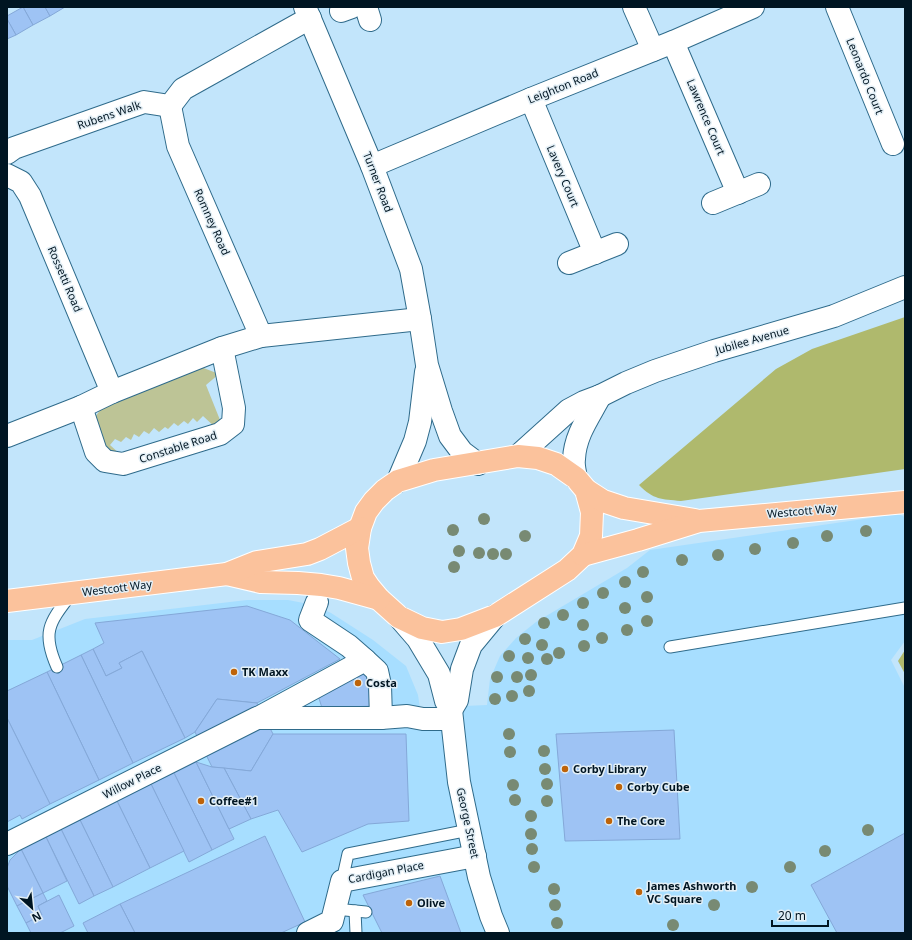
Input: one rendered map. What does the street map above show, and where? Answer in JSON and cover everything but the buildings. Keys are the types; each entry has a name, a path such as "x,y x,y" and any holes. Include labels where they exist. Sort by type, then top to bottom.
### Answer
{"highway":[{"name":"Westcott Way","path":"699,521 624,508 603,501 556,464 538,458 518,456 478,464 434,470 398,481 385,490 366,512 360,528 357,548 363,578 379,599 399,617 422,628 442,632 461,629 495,616 567,570 583,554 638,540 699,521 905,502"},
{"path":"581,484 592,512 591,536 583,554"},
{"name":"Westcott Way","path":"7,601 227,574 257,562 307,554 320,549 360,528"},
{"name":"Westcott Way","path":"227,574 261,582 321,585 379,599"}],"street":[{"path":"634,7 653,50"},
{"name":"Leighton Road","path":"372,166 531,99 673,42 753,7"},
{"name":"Leonardo Court","path":"837,7 893,144"},
{"path":"170,106 183,89 307,12"},
{"name":"Turner Road","path":"307,12 372,166 411,269 426,365 450,436 462,452 478,464"},
{"name":"Lawrence Court","path":"673,42 738,192"},
{"name":"Lavery Court","path":"531,99 595,253"},
{"name":"Rubens Walk","path":"7,153 14,148 144,102 170,106"},
{"name":"Romney Road","path":"170,106 178,146 261,336"},
{"name":"Rossetti Road","path":"7,175 22,182 30,196 112,392"},
{"path":"713,203 759,184"},
{"path":"569,263 617,244"},
{"name":"Jubilee Avenue","path":"518,456 569,410 584,402 655,371 714,351 834,316 905,287"},
{"path":"7,436 222,348 261,336 420,319"},
{"name":"Constable Road","path":"81,407 96,452 105,461 123,464 220,434 233,424 234,408 222,348"},
{"name":"Turner Road","path":"398,481 415,441 420,422 426,365"},
{"path":"581,484 573,460 576,442 600,396"},
{"path":"317,602 310,620 350,646 377,671 380,685 381,718"},
{"name":"George Street","path":"447,715 457,700 462,669 471,645 495,616"},
{"name":"George Street","path":"399,617 418,639 440,674 459,782 479,877 498,933"},
{"name":"Willow Place","path":"7,844 257,718 365,660"},
{"name":"Willow Place","path":"257,718 381,718 407,716 423,719 447,715"},
{"name":"Cardigan Place","path":"308,933 352,911 342,881 475,856"}],"lane":[{"path":"56,667 50,652 48,633 54,616 72,593"},
{"path":"670,647 905,608"},
{"path":"342,881 348,854 469,830"},
{"path":"352,911 356,933"}],"shaded area":[{"path":"898,514 905,517 905,641 891,660 905,688 905,933 7,933 7,640 32,640 85,619 247,600 288,600 314,605 331,613 373,640 406,666 418,695 420,708 487,705 490,679 500,656 516,638 536,622 627,568 650,550"}],"green space":[{"path":"905,317 905,469 681,501 658,498 649,494 639,485 776,369 812,349"},
{"path":"201,367 219,374 206,385 220,420 216,428 203,416 197,422 193,418 188,424 184,421 178,426 174,423 168,429 165,427 159,432 154,428 149,434 144,431 139,437 134,434 131,440 126,437 121,442 115,439 110,445 122,456 106,452 95,417 101,409"},
{"path":"905,650 905,674 898,661"}],"place":[{"name":"TK Maxx","path":"234,672"},
{"name":"Costa","path":"358,683"},
{"name":"Corby Library","path":"565,769"},
{"name":"Corby Cube","path":"619,787"},
{"name":"Coffee#1","path":"201,801"},
{"name":"The Core","path":"609,821"},
{"name":"James Ashworth VC Square","path":"639,892"},
{"name":"Olive","path":"409,903"}]}
